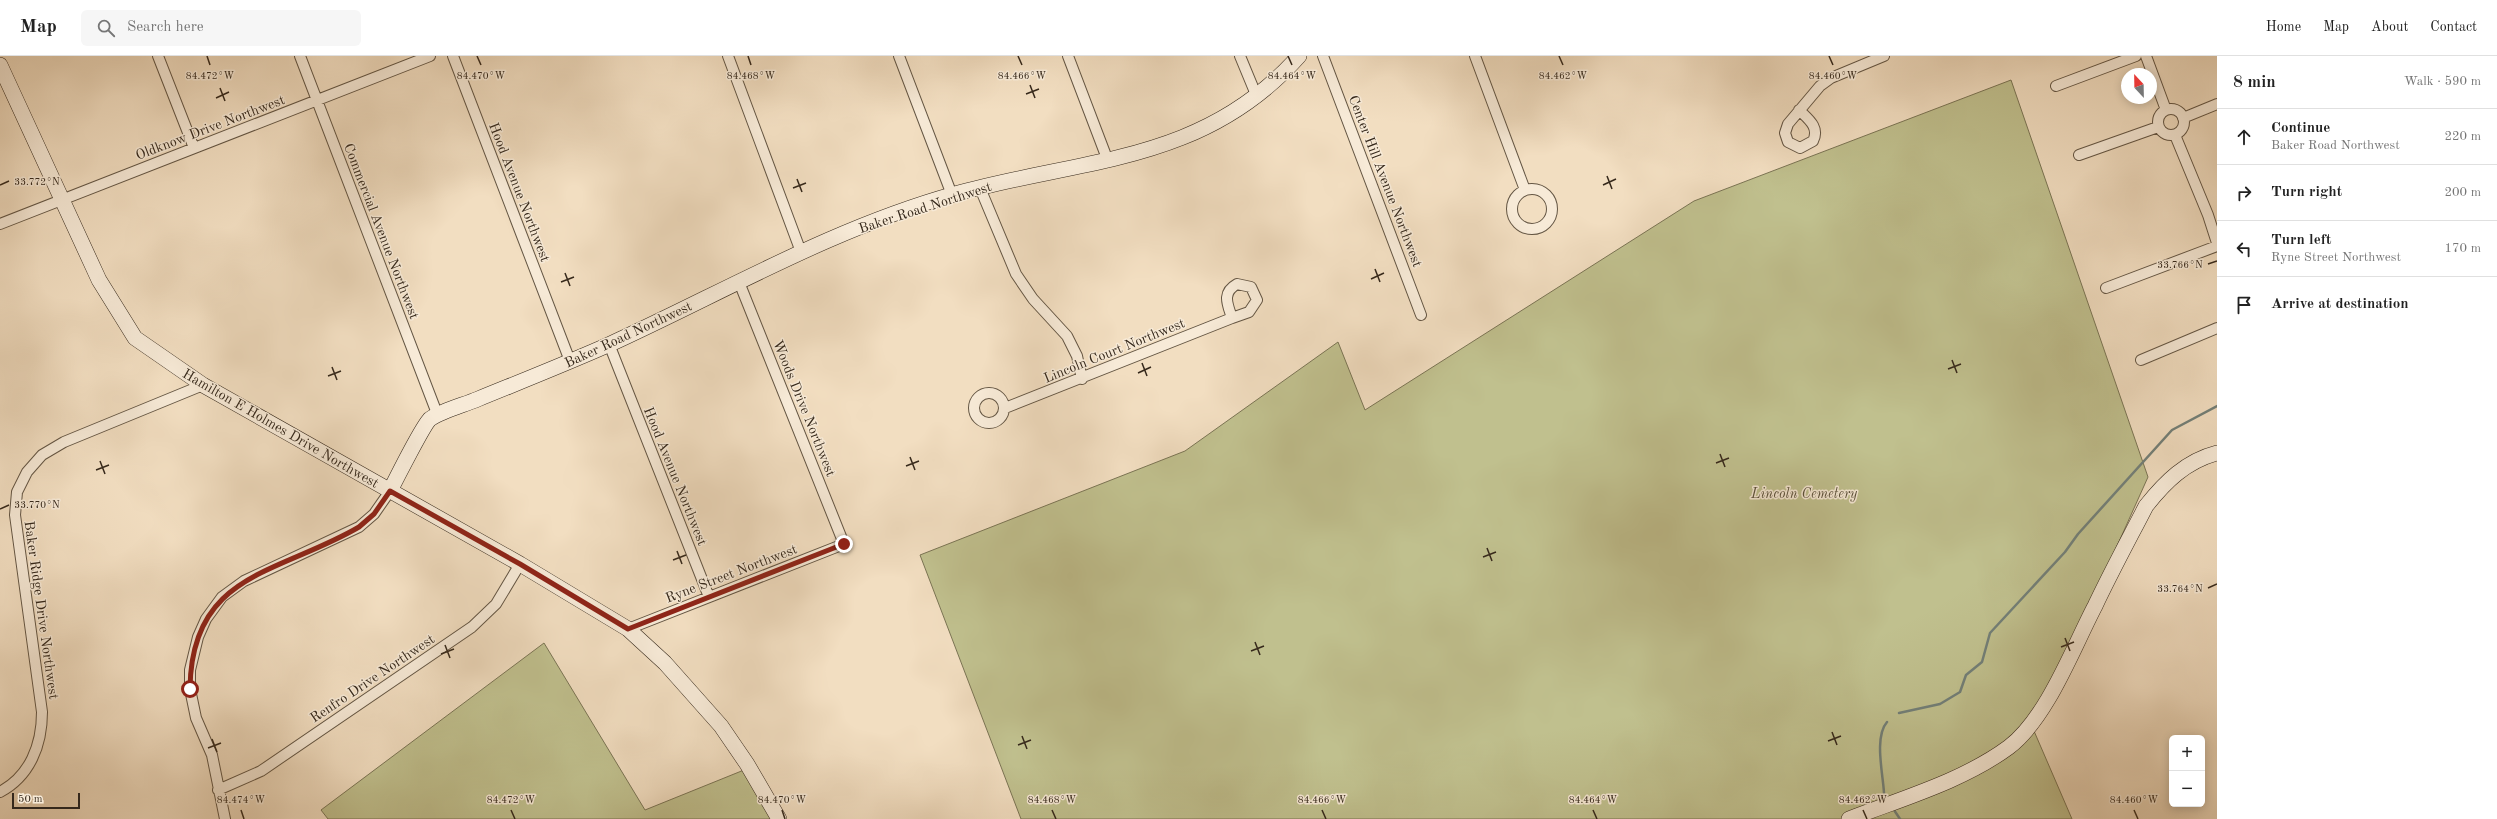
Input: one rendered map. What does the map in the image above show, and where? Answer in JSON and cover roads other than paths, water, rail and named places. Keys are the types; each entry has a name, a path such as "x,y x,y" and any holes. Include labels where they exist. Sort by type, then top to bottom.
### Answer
{"main road":[{"name":"Baker Road Northwest","path":"390,491 429,419 609,344 801,252 882,219 952,195 1012,179 1108,161 1146,152 1186,137 1225,117 1257,97 1299,56"},
{"name":"Hamilton E Holmes Drive Northwest","path":"0,65 98,280 135,338 203,385 520,564 628,629 670,668 720,726 747,764 778,819"},
{"path":"1850,819 1957,776 1989,760 2010,746 2027,730 2053,691 2146,506 2164,484 2186,466 2217,453"}],"street":[{"path":"158,56 194,148"},
{"name":"Commercial Avenue Northwest","path":"300,56 438,416"},
{"name":"Oldknow Drive Northwest","path":"0,224 430,56"},
{"name":"Hood Avenue Northwest","path":"453,56 570,361"},
{"path":"728,56 801,252"},
{"path":"899,56 952,195"},
{"path":"1068,56 1108,161"},
{"path":"1240,56 1257,97"},
{"name":"Center Hill Avenue Northwest","path":"1324,56 1421,315"},
{"path":"1475,56 1525,190"},
{"path":"1799,110 1820,86 1831,78 1884,56"},
{"path":"2056,86 2136,56"},
{"path":"2146,56 2166,110"},
{"path":"2183,118 2217,104"},
{"path":"2166,110 2178,111 2183,118 2183,126 2175,135"},
{"path":"2166,110 2158,119 2158,127 2163,133 2175,135"},
{"path":"2079,156 2158,127"},
{"path":"2106,288 2217,245 2208,215 2175,135"},
{"path":"980,188 1016,274 1033,299 1067,336 1077,356 1082,379"},
{"path":"1525,190 1539,190 1545,193 1552,205 1550,218 1541,228 1534,230 1521,227 1513,217 1511,210 1515,198 1525,190"},
{"name":"Woods Drive Northwest","path":"739,282 844,544"},
{"name":"Lincoln Court Northwest","path":"1005,408 1082,379 1232,318"},
{"path":"2141,360 2217,328"},
{"name":"Hood Avenue Northwest","path":"609,344 709,597"},
{"name":"Baker Ridge Drive Northwest","path":"0,792 8,788 26,770 38,747 42,730 42,712 15,515 17,492 27,472 42,455 64,442 203,385"},
{"name":"Baker Road Northwest","path":"225,819 212,755 196,718 190,689 193,653 206,619 222,598 244,580 359,527 374,514 390,491"},
{"name":"Ryne Street Northwest","path":"628,629 844,544"},
{"name":"Renfro Drive Northwest","path":"218,790 261,770 472,627 496,604 520,564"}],"waterway":[{"path":"1899,713 1940,704 1960,692 1966,675 1982,662 1990,633 2065,552 2078,534 2172,430 2217,406"},
{"path":"1884,793 1880,746 1883,729 1887,722"},
{"path":"1894,810 1900,819"}],"park label":[{"name":"Lincoln Cemetery","path":"1804,493"}]}
